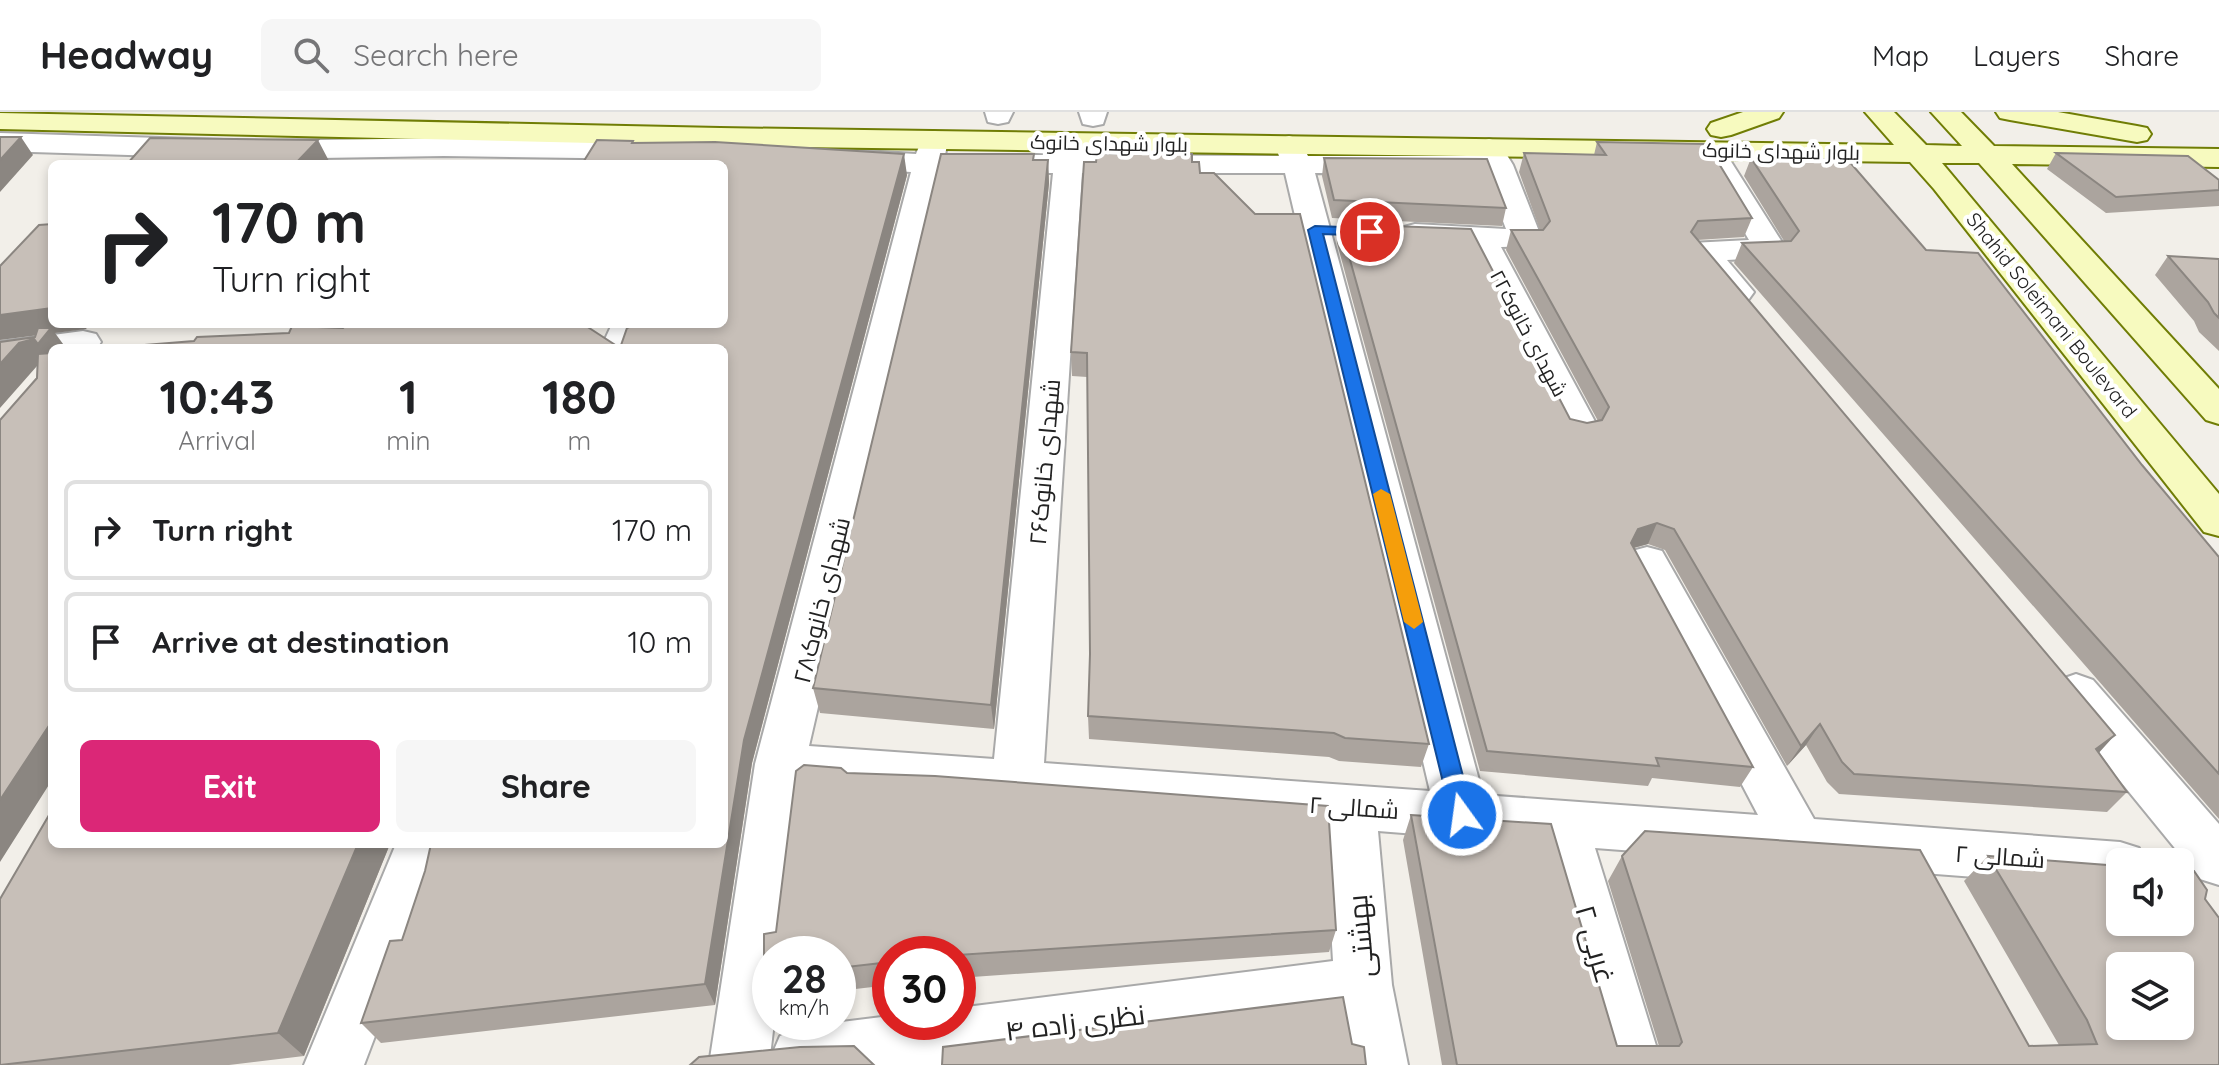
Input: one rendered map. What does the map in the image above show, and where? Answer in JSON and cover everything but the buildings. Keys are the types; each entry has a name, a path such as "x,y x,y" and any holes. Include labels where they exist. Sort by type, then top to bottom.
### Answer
{"main road":[{"name":"بلوار شهدای خانوک","path":"736,112 998,114 1081,134 1715,139"},
{"path":"1715,139 1769,112"},
{"path":"1896,127 1934,112"},
{"path":"2010,112 2151,136"},
{"path":"0,121 279,127 718,151"},
{"name":"بلوار شهدای خانوک","path":"1494,156 1896,127 2182,158 2219,158"},
{"name":"Shahid Soleimani Boulevard","path":"1896,127 1945,183 2219,522"},
{"name":"بلوار شهدای خانوک","path":"1965,133 2219,137"},
{"path":"1965,133 2017,186 2219,412"},
{"path":"1945,183 1952,177 1965,174 1982,175 2017,186"}],"street":[{"path":"253,157 279,127"},
{"path":"0,142 253,157 592,157 718,151 932,152 1081,134 1294,155 1494,156"},
{"name":"شهدای خانوک۲۶","path":"1017,781 1081,134"},
{"path":"1715,139 1771,250 1702,250 1762,322"},
{"name":"شهدای خانوک۲۸","path":"739,1065 780,764 932,152"},
{"path":"1294,155 1330,231 1462,815"},
{"name":"شهدای خانوک۲۲","path":"1479,237 1526,239 1494,156"},
{"path":"2182,158 2219,188"},
{"path":"1390,233 1479,237"},
{"name":"شهدای خانوک۲۲","path":"1479,237 1580,429"},
{"path":"52,344 86,338"},
{"path":"0,353 48,345"},
{"path":"1647,562 1799,841"},
{"path":"2057,670 2199,878"},
{"name":"شمالی ۲","path":"780,764 2106,864"},
{"name":"بهشتی","path":"1350,807 1363,985 1378,1065"},
{"name":"۲ غربی","path":"1561,823 1632,1065"},
{"path":"334,1065 420,848"},
{"path":"1915,850 1945,904"},
{"name":"نظری زاده ۴","path":"739,1065 912,1054 1363,985"}],"slow traffic":[{"path":"1381,494 1414,622"}],"route":[{"path":"1370,232 1315,230 1462,815"}]}
